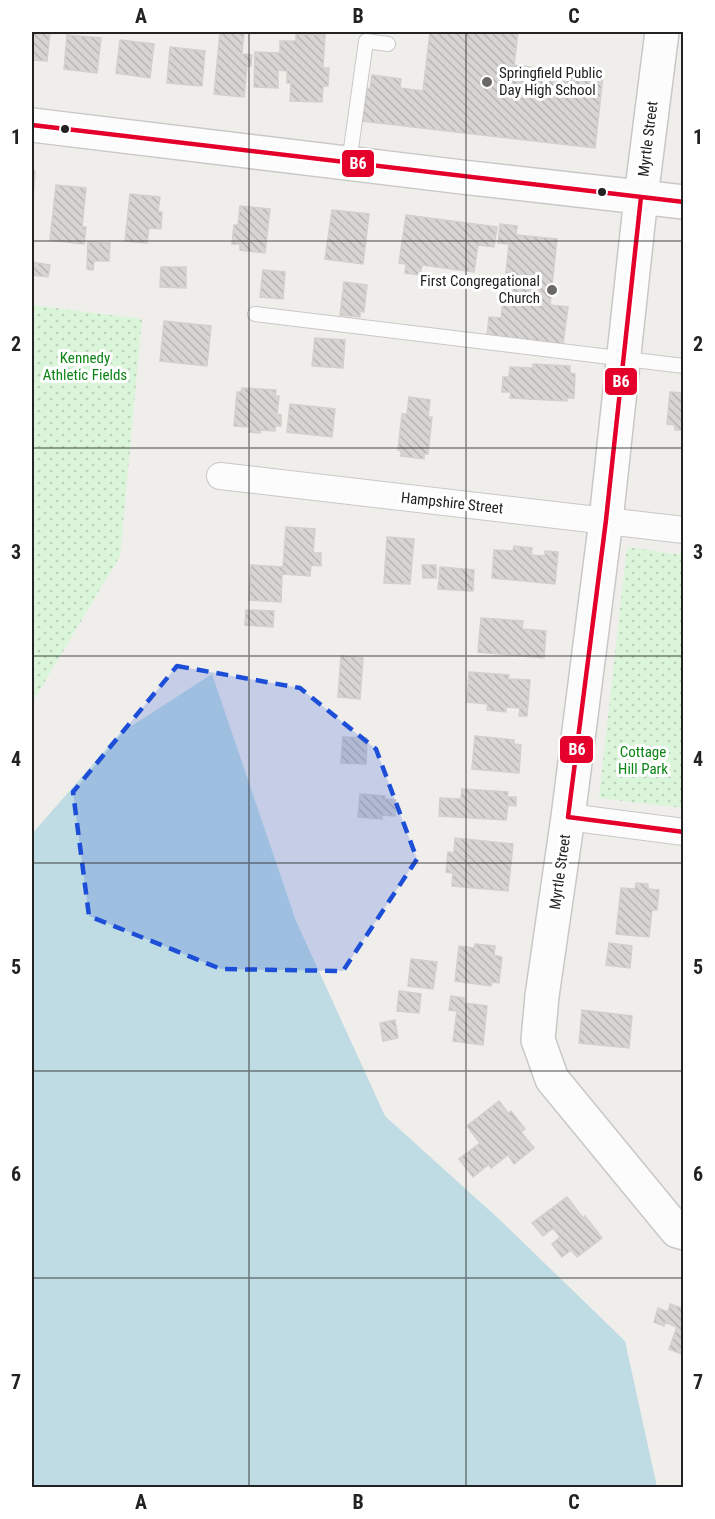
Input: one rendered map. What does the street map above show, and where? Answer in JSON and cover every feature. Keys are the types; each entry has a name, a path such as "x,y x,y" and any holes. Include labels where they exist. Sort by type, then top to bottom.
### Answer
{"street":[{"name":"Myrtle Street","path":"662,32 641,197 606,520 538,1040 552,1079 677,1231 684,1233"},
{"path":"32,125 684,202"},
{"name":"Hampshire Street","path":"220,476 684,530"},
{"path":"568,817 684,832"}],"lane":[{"path":"349,164 366,42 388,44"},
{"path":"255,314 684,366"}],"highlighted area":[{"path":"177,666 300,688 376,749 417,859 343,971 221,969 89,916 73,792"}],"green space":[{"name":"Kennedy Athletic Fields","path":"32,305 142,319 120,556 32,703"},
{"name":"Cottage Hill Park","path":"627,547 683,555 683,808 599,798"}],"water":[{"path":"212,674 296,921 385,1116 500,1220 625,1341 657,1487 32,1487 32,834 119,734"}],"building":[{"path":"32,32 50,32 47,61 32,60"},
{"path":"220,32 244,33 242,54 252,55 251,66 247,66 244,97 214,94"},
{"path":"430,32 518,32 514,65 603,76 595,148 362,121 366,88 370,89 372,75 401,79 400,88 423,91"},
{"path":"296,34 325,35 323,68 329,68 328,86 323,86 322,102 290,101 291,83 287,83 287,71 278,70 278,88 254,87 255,52 280,53 280,41 296,41"},
{"path":"67,35 101,38 97,73 64,69"},
{"path":"120,40 154,44 150,78 116,73"},
{"path":"170,47 205,51 202,86 167,83"},
{"path":"32,171 35,171 32,214"},
{"path":"56,185 86,188 82,227 86,227 84,244 50,240"},
{"path":"130,194 160,197 158,212 162,212 161,229 149,228 147,243 125,241"},
{"path":"240,206 270,209 265,253 240,250 240,244 232,244 234,225 238,225"},
{"path":"332,210 369,214 363,264 325,259"},
{"path":"406,215 497,227 494,247 478,245 474,272 422,265 420,275 405,273 406,264 399,263"},
{"path":"500,224 517,226 516,235 557,239 550,305 568,307 563,344 487,336 489,317 501,318 509,244 498,243"},
{"path":"88,242 110,243 109,261 94,261 93,270 87,269"},
{"path":"32,262 50,265 48,277 32,275"},
{"path":"161,267 186,267 186,288 160,287"},
{"path":"263,270 285,272 283,299 260,297"},
{"path":"344,282 367,285 364,312 360,311 360,317 340,315"},
{"path":"164,321 211,326 207,366 160,361"},
{"path":"315,338 345,340 343,368 312,366"},
{"path":"533,364 570,366 570,373 575,374 574,398 567,398 567,401 510,398 511,392 502,392 503,377 509,377 510,367 533,368"},
{"path":"242,388 276,390 275,396 279,396 277,414 281,415 281,426 275,426 275,431 260,430 260,433 249,432 250,427 234,426 237,392 241,392"},
{"path":"670,392 684,393 684,430 675,430 675,425 667,424"},
{"path":"409,397 430,400 428,417 432,417 428,454 424,454 424,459 401,456 401,451 398,450 402,414 407,414"},
{"path":"290,404 335,409 332,437 287,432"},
{"path":"286,527 315,529 313,553 321,553 321,566 311,565 310,576 282,574 281,602 249,600 251,565 283,567"},
{"path":"387,537 414,539 410,584 384,583"},
{"path":"514,546 532,548 531,555 545,556 545,551 558,552 555,584 492,578 494,550 513,551"},
{"path":"422,565 436,565 436,578 423,578"},
{"path":"440,567 474,570 473,591 438,589"},
{"path":"246,610 274,611 273,627 245,625"},
{"path":"481,618 523,621 522,629 546,631 544,658 478,652"},
{"path":"341,656 363,658 360,699 338,697"},
{"path":"469,672 509,675 508,679 530,680 527,716 519,716 520,708 506,707 506,712 487,710 488,704 467,702"},
{"path":"475,736 514,740 514,744 521,745 519,773 472,769"},
{"path":"343,737 367,738 366,764 341,763"},
{"path":"462,789 508,792 507,797 516,797 516,806 508,805 506,820 439,816 440,798 461,799"},
{"path":"360,794 385,796 385,799 396,800 395,816 382,815 382,819 358,817"},
{"path":"455,838 513,844 508,891 452,886 453,873 446,872 448,852 454,853"},
{"path":"636,883 648,884 648,889 659,890 657,910 652,910 649,937 616,934 621,888 635,889"},
{"path":"609,943 632,946 630,968 606,965"},
{"path":"475,944 495,946 494,955 502,957 499,983 492,982 491,986 455,981 459,946 474,948"},
{"path":"411,959 437,962 433,989 408,986"},
{"path":"399,991 421,994 419,1013 397,1011"},
{"path":"451,996 464,998 464,1003 487,1006 483,1045 453,1041 457,1011 449,1010"},
{"path":"582,1010 632,1016 629,1048 579,1043"},
{"path":"395,1020 398,1038 383,1041 380,1023"},
{"path":"499,1101 508,1113 511,1111 525,1129 521,1132 534,1148 514,1164 508,1155 491,1168 489,1164 473,1177 459,1159 480,1143 467,1126"},
{"path":"567,1197 602,1238 577,1257 571,1250 562,1257 552,1244 560,1237 553,1228 543,1236 532,1223"},
{"path":"670,1304 684,1309 684,1355 669,1349 677,1327 665,1322 664,1326 654,1322 658,1308 668,1312"}],"transit line":[{"name":"B6","path":"32,125 684,202"},
{"name":"B6","path":"641,197 606,520 568,817 684,832"}],"place":[{"name":"Springfield Public Day High School","path":"487,82"},
{"name":"First Congregational Church","path":"552,290"}]}
